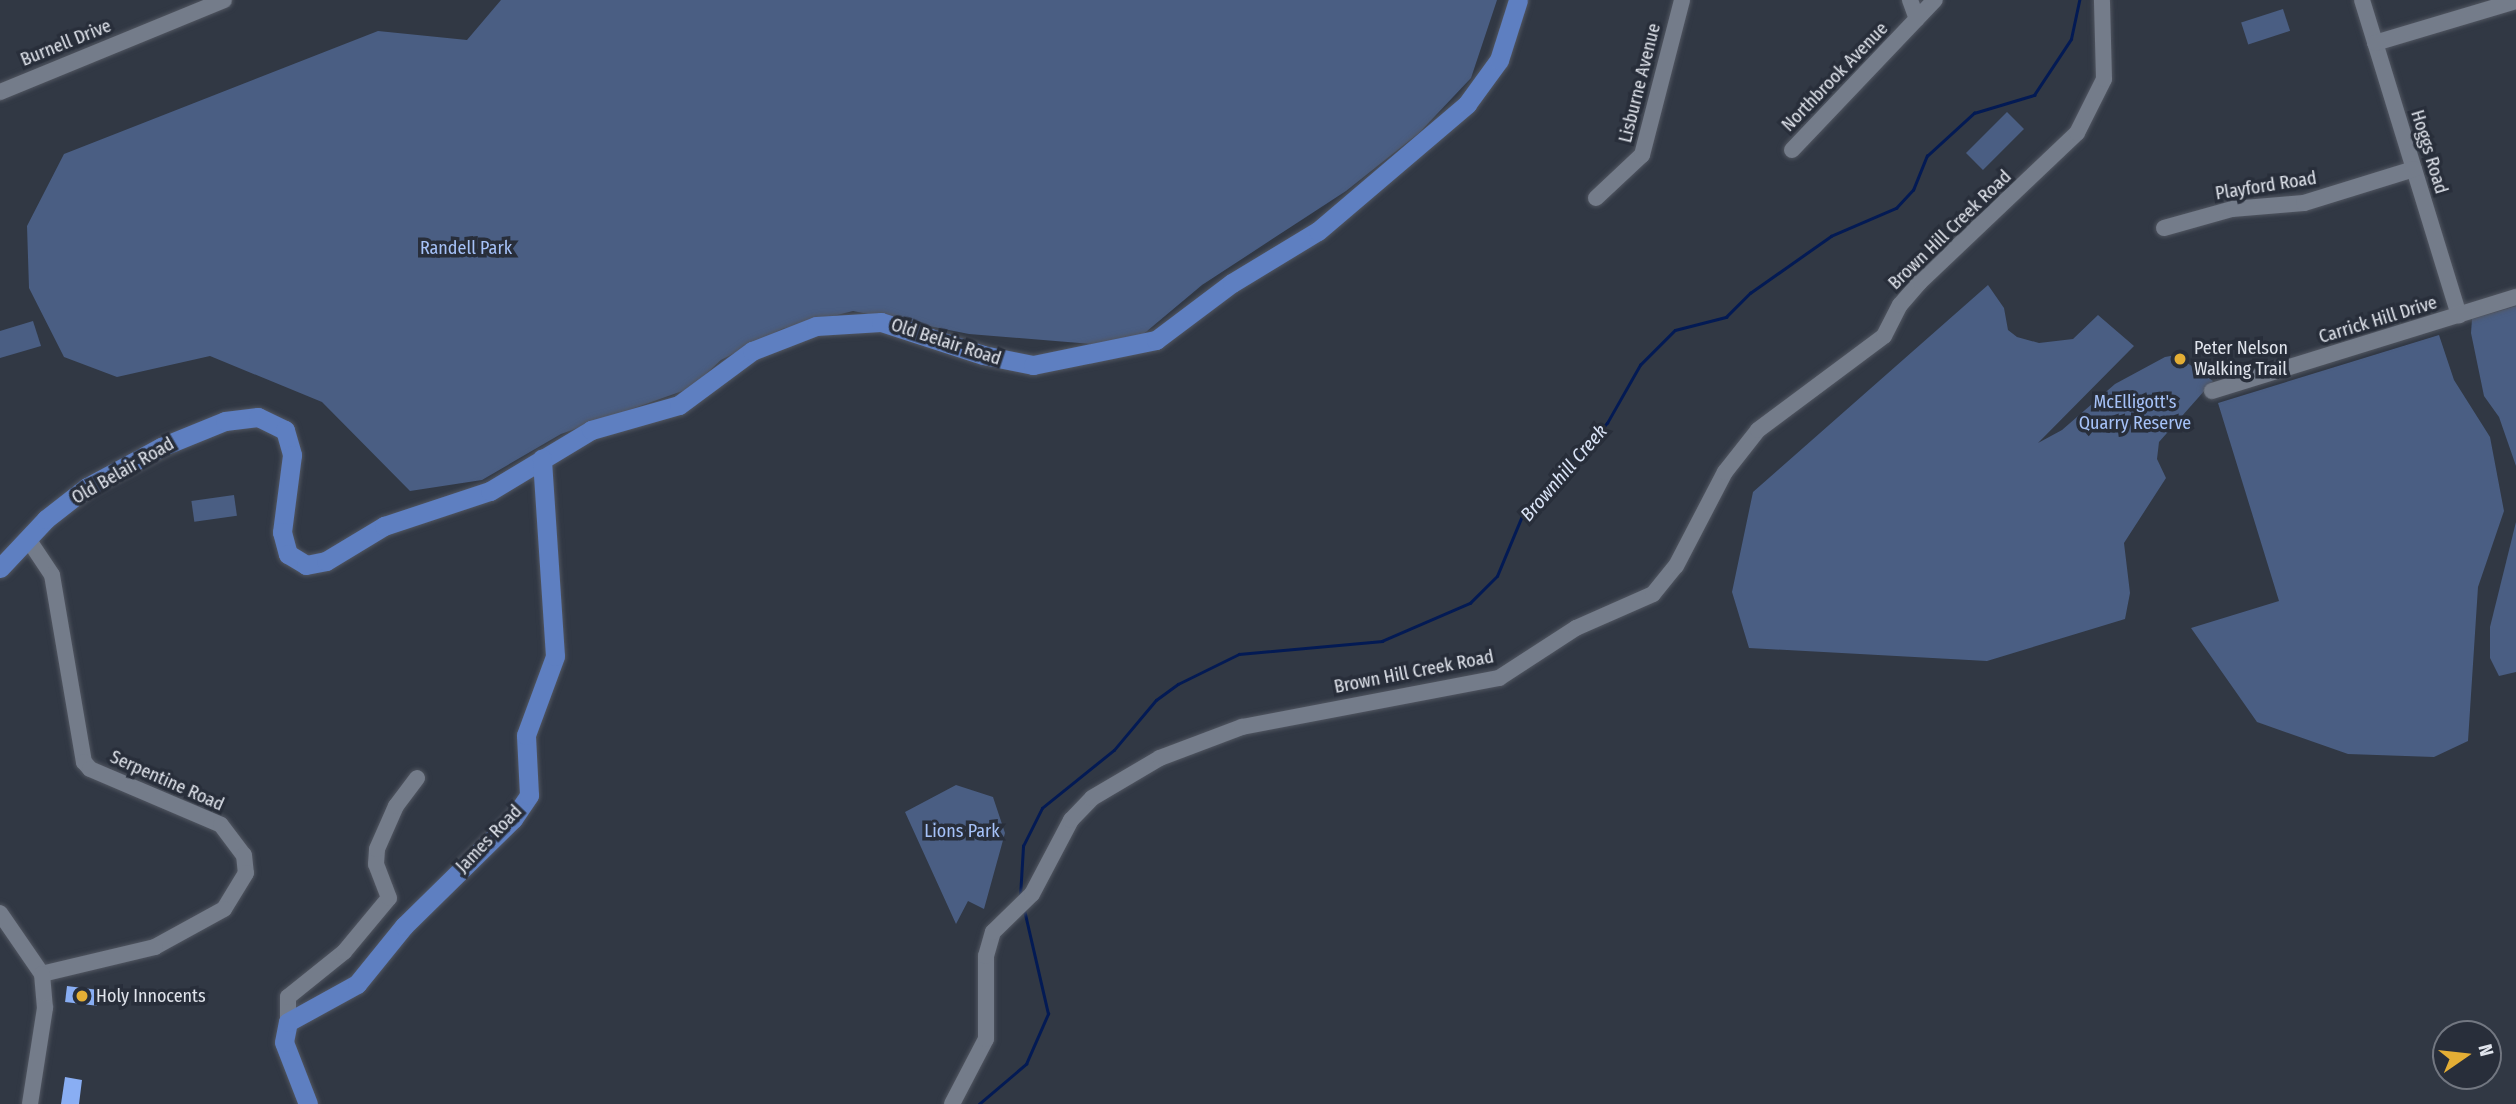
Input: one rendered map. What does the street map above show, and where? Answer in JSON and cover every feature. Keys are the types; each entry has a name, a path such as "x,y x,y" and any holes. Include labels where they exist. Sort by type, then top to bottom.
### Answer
{"main road":[{"name":"Old Belair Road","path":"0,568 28,538 87,487 161,447 225,421 258,417 285,430 292,454 282,532 288,554 306,565 326,561 384,526 490,491 591,430 679,405 752,351 816,326 881,322 983,355 1033,365 1156,340 1232,283 1337,216 1467,104 1499,60 1518,0"},
{"name":"James Road","path":"288,1022 357,984 404,926 513,819 529,795 526,735 555,656 542,458"},
{"path":"288,1022 284,1042 309,1104"}],"street":[{"name":"Burnell Drive","path":"0,92 224,0"},
{"name":"Lisburne Avenue","path":"1595,198 1642,155 1682,0"},
{"path":"1910,0 1917,19"},
{"name":"Northbrook Avenue","path":"1792,150 1936,0"},
{"name":"Brown Hill Creek Road","path":"952,1104 986,1039 986,956 993,933 1009,911 1032,894 1071,820 1092,798 1160,758 1253,724 1499,678 1577,628 1653,594 1676,566 1725,472 1758,430 1884,336 1900,305 1920,282 2077,134 2104,79 2102,0"},
{"name":"Hoggs Road","path":"2362,0 2459,315"},
{"path":"2375,43 2516,1"},
{"name":"Playford Road","path":"2164,228 2232,209 2304,203 2414,169"},
{"name":"Carrick Hill Drive","path":"2212,391 2516,297"},
{"name":"Serpentine Road","path":"28,538 52,575 84,762 90,769 221,825 244,855 246,873 224,909 155,947 42,974"},
{"path":"288,1022 288,997 344,952 389,898 376,864 377,849 396,806 417,778"},
{"path":"3,923 42,974 45,1008 30,1104"}],"green space":[{"name":"Randell Park","path":"501,0 1497,0 1471,78 1419,133 1346,191 1202,285 1128,347 969,334 853,311 782,329 721,360 691,388 561,434 482,480 410,491 322,402 210,356 117,377 64,357 29,288 27,226 64,154 378,31 467,40"},
{"path":"2283,9 2290,31 2248,44 2241,23"},
{"path":"2007,112 2024,129 1983,170 1966,153"},
{"name":"McElligott's Quarry Reserve","path":"1988,285 2004,308 2008,330 2017,337 2039,343 2073,339 2098,315 2134,346 2038,443 2062,430 2115,384 2165,357 2176,355 2213,381 2159,442 2157,459 2166,478 2124,543 2130,593 2125,619 1987,661 1749,648 1732,592 1753,492"},
{"path":"2516,306 2516,466 2499,417 2484,396 2471,333 2472,319"},
{"path":"33,321 41,346 0,358 0,331"},
{"path":"2439,335 2454,380 2490,437 2504,511 2478,587 2468,741 2434,757 2348,754 2257,722 2191,628 2279,601 2218,403"},
{"path":"234,495 237,516 194,522 191,501"},
{"path":"2516,522 2516,672 2499,676 2490,658 2490,627"},
{"name":"Lions Park","path":"956,785 993,797 1005,833 984,909 968,901 956,924 905,812"}],"building":[{"name":"Holy Innocents","path":"67,986 99,990 97,1006 65,1002"},
{"path":"65,1077 82,1080 79,1104 61,1104"}],"waterway":[{"name":"Brownhill Creek","path":"1020,897 1023,846 1042,808 1114,750 1156,700 1178,684 1239,654 1382,641 1470,603 1497,576 1522,516 1607,423 1640,365 1675,330 1726,317 1750,293 1831,236 1896,208 1913,190 1927,156 1974,113 2034,95 2071,39 2079,0"},
{"name":"Brownhill Creek","path":"979,1104 1026,1064 1048,1014 1024,910"}],"place":[{"name":"Peter Nelson Walking Trail","path":"2180,359"},
{"name":"Holy Innocents","path":"82,996"}]}
